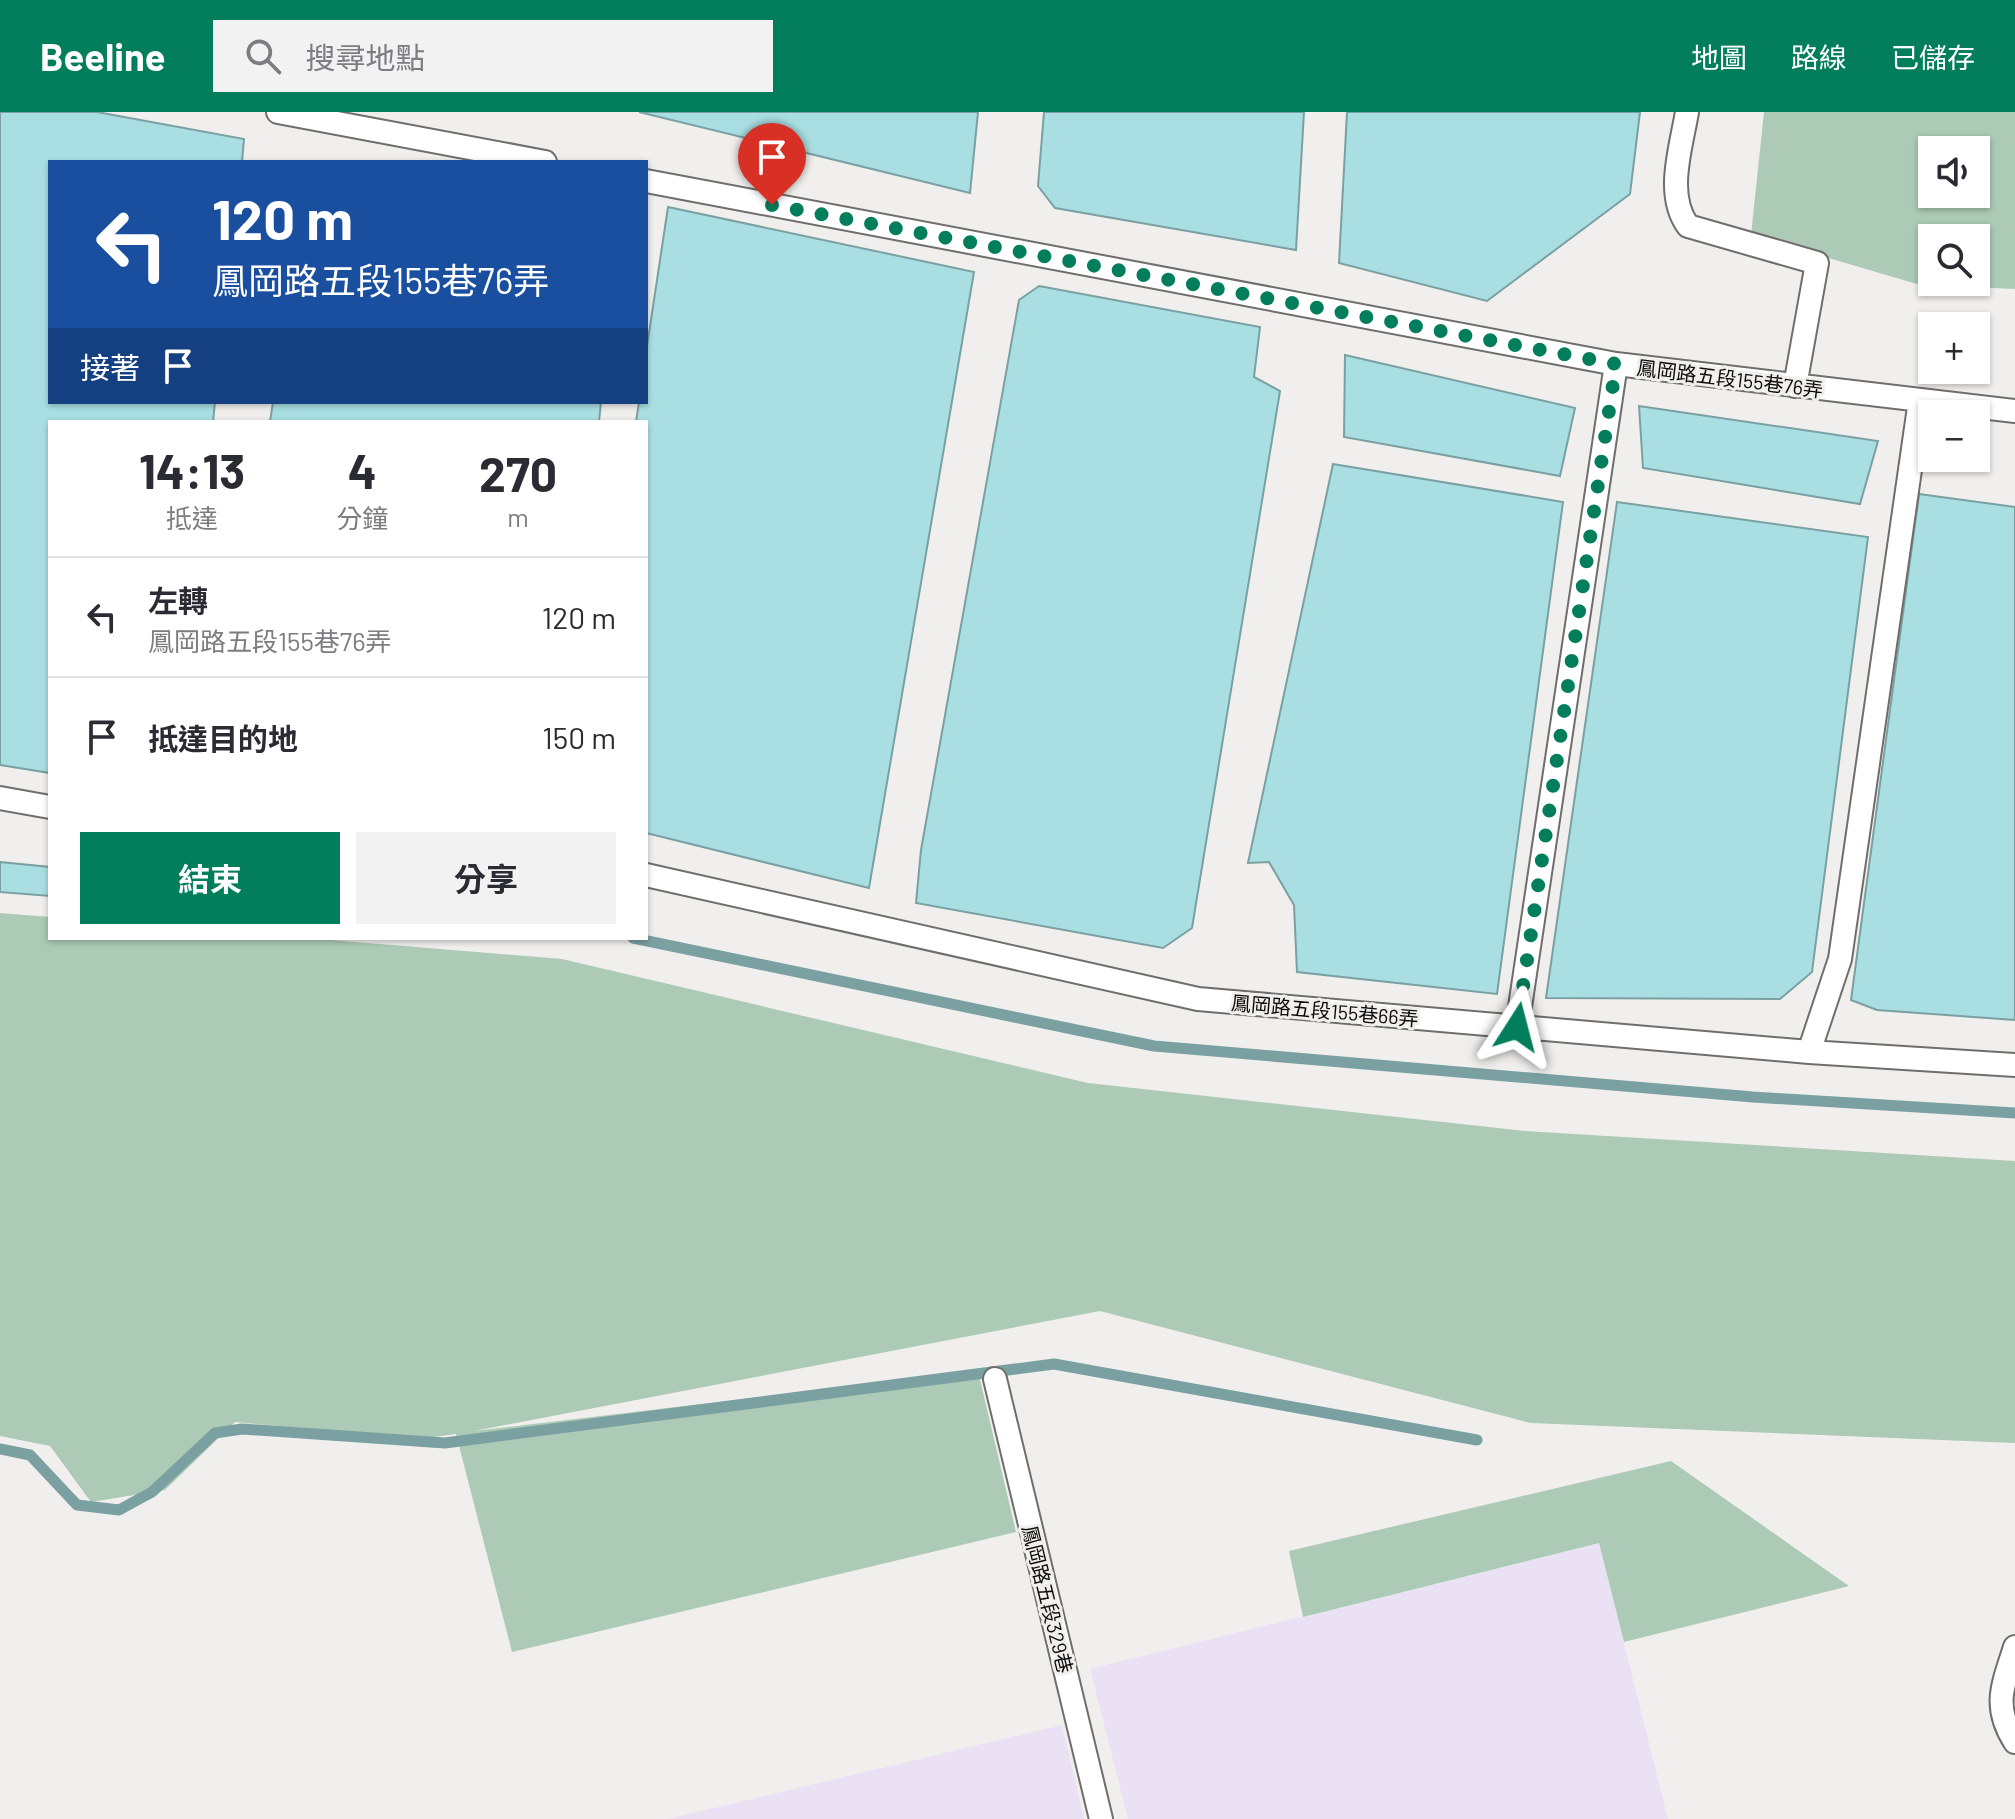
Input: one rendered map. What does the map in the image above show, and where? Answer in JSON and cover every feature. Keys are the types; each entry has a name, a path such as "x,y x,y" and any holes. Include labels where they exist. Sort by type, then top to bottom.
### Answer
{"lane":[{"path":"278,112 534,160"},
{"path":"1687,112 1676,182 1679,213 1688,226 1817,263 1795,386"},
{"name":"鳳岡路五段155巷76弄","path":"648,181 1616,364 1920,400"},
{"path":"1517,1027 1616,364"},
{"name":"鳳岡路五段155巷76弄","path":"1990,408 2015,411"},
{"path":"1809,1052 1840,959 1918,414"},
{"path":"0,798 48,807"},
{"name":"鳳岡路五段155巷66弄","path":"648,875 1198,999 1809,1052 2015,1065"},
{"name":"鳳岡路五段329巷","path":"995,1379 1101,1819"},
{"path":"2015,1647 1999,1699 2008,1731 2015,1742"}],"shaded area":[{"path":"1599,1543 1668,1819 1128,1819 1090,1669"},
{"path":"1062,1725 1084,1819 667,1819"}],"green space":[{"path":"1764,112 2015,112 2015,289 1990,288 1990,224 1918,224 1918,284 1751,235"},
{"path":"0,913 48,917 48,940 331,940 562,959 1088,1083 1525,1131 2015,1161 2015,1443 1531,1423 1100,1311 474,1431 978,1371 1016,1532 512,1652 456,1434 420,1439 235,1422 165,1490 91,1502 50,1446 0,1436"},
{"path":"1671,1461 1849,1586 1624,1642 1599,1543 1303,1617 1289,1551"}],"water":[{"path":"0,112 97,112 244,139 242,160 48,160 48,404 215,404 213,420 48,420 48,773 0,765"},
{"path":"639,112 978,112 970,193"},
{"path":"1044,112 1304,112 1296,250 1055,208 1038,186"},
{"path":"1347,112 1640,112 1630,194 1487,301 1339,263"},
{"path":"668,207 974,272 869,888 648,833 648,420 636,420 639,404 648,404 648,340"},
{"path":"1039,286 1260,327 1254,377 1280,391 1192,928 1163,948 916,903 921,850 1019,300"},
{"path":"1345,355 1575,408 1560,476 1344,437"},
{"path":"273,404 601,404 599,420 270,420"},
{"path":"1639,406 1878,441 1860,504 1643,468"},
{"path":"1333,464 1563,502 1497,994 1297,972 1294,905 1269,862 1248,863"},
{"path":"1919,494 2015,507 2015,1020 1877,1010 1851,1000"},
{"path":"1617,502 1868,537 1812,972 1780,999 1546,998"},
{"path":"0,862 48,867 48,896 0,892"}],"waterway":[{"path":"643,940 1154,1046 1753,1097 2015,1113"},
{"path":"0,1449 30,1455 77,1505 119,1510 152,1492 215,1433 242,1429 445,1443 1054,1364 1477,1440"}],"route":[{"path":"772,205 1616,364 1517,1027"}]}
